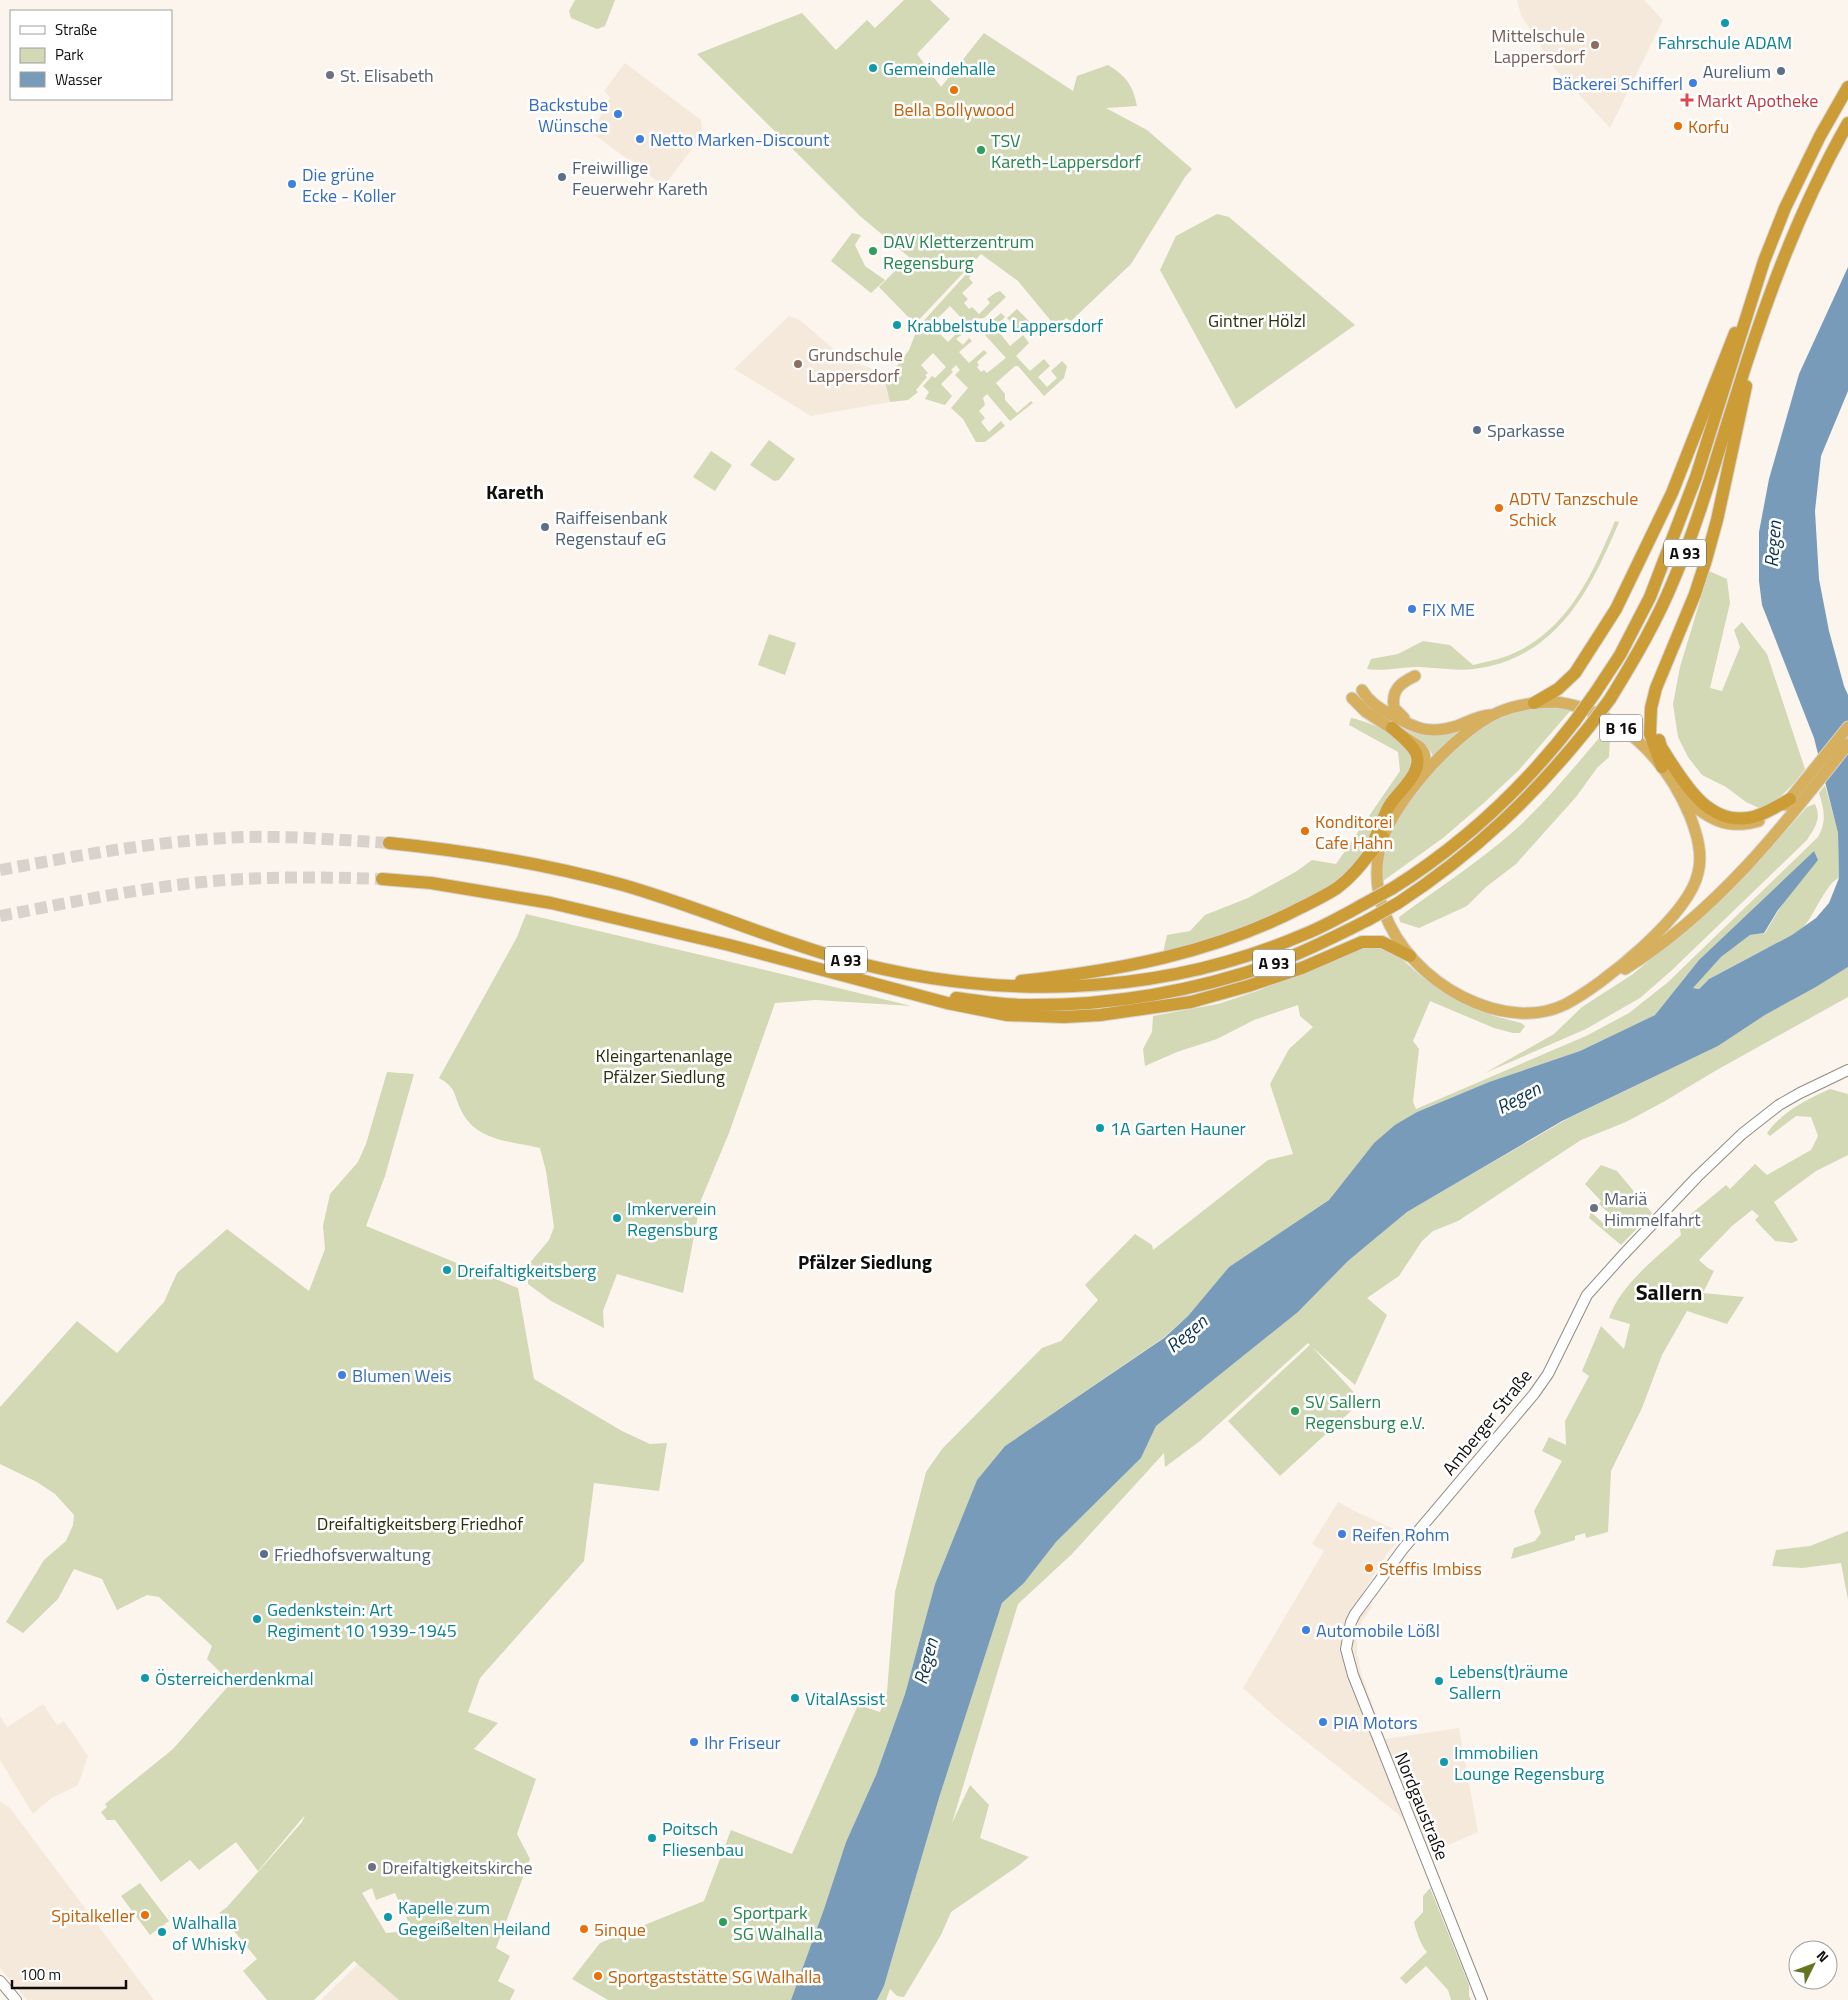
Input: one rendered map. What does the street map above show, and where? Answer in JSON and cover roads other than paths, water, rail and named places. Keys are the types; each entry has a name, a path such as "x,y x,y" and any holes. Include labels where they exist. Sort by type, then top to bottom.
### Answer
{"highway":[{"name":"A 93","path":"389,843 456,850 549,866 640,890 838,958 926,978 981,985 1052,988 1133,982 1179,974 1220,964 1306,934 1364,904 1393,888 1436,858 1492,811 1553,750 1576,721 1620,655 1664,565 1693,485 1764,262 1785,208 1820,136 1848,87"},
{"name":"A 93","path":"382,879 466,888 551,903 649,925 892,988 964,999 1023,1005 1063,1004 1130,997 1207,984 1276,962 1312,948 1368,920 1398,903 1447,870 1487,837 1538,788 1610,699 1638,654 1675,578 1705,496 1765,307 1805,206 1848,123"},
{"path":"1534,703 1558,689 1575,673 1616,609 1672,493 1730,341 1747,314"},
{"path":"1662,767 1650,734 1651,708 1656,688 1695,594 1706,560 1733,447 1754,341"},
{"path":"1415,676 1398,686 1395,690 1393,701 1394,708 1399,714 1415,727"},
{"name":"B 16","path":"1362,690 1377,707 1415,727 1434,731 1457,726 1478,717 1494,715 1534,703 1564,703 1596,713 1629,734 1662,767 1682,797 1697,838 1700,866 1696,881 1676,913 1656,934 1590,988"},
{"path":"1352,698 1366,712 1420,747 1426,761 1427,770"},
{"path":"1651,708 1661,747 1694,795 1708,808 1720,815 1749,818 1790,800"},
{"name":"B 16","path":"1494,715 1470,732 1427,770 1400,805 1383,837 1377,869 1378,886 1388,920 1410,956 1437,981 1458,994 1474,1002 1507,1012 1535,1013 1566,1004 1640,960 1686,924 1750,862 1848,744"},
{"name":"B 16","path":"1682,797 1707,817 1729,824 1757,822 1772,816 1790,800 1848,727"},
{"path":"1366,858 1390,806 1417,766 1416,753 1392,728"},
{"path":"981,985 1108,970 1185,952 1257,928 1337,888 1357,870 1383,837"},
{"path":"892,988 947,1003 1007,1015 1064,1017 1128,1012 1212,997 1302,968 1362,942 1382,942 1410,956"}],"main road":[{"name":"Amberger Straße","path":"1350,1622 1403,1550 1534,1394 1548,1374 1579,1309 1598,1281 1710,1164 1742,1134 1769,1112 1793,1097 1848,1070"},
{"name":"Nordgaustraße","path":"1350,1622 1346,1649 1353,1675 1482,2000"},
{"path":"0,1981 16,2000"}],"water":[{"name":"Regen","path":"1848,267 1848,391 1821,456 1815,511 1819,579 1829,631 1848,695 1848,967 1765,1015 1718,1046 1562,1121 1407,1212 1348,1261 1298,1312 1156,1426 1141,1458 1056,1542 1024,1583 1002,1603 939,1798 884,1986 877,2000 791,2000 846,1842 876,1775 905,1694 935,1584 977,1480 1005,1446 1164,1338 1188,1316 1229,1267 1329,1200 1374,1143 1395,1125 1417,1112 1489,1082 1580,1051 1655,1015 1699,960 1814,851 1818,860 1778,910 1764,933 1750,935 1721,957 1693,988 1699,989 1709,979 1792,935 1816,918 1829,903 1839,878 1838,833 1814,738 1762,605 1759,581 1759,532 1769,479 1799,374"}],"tunnel":[{"path":"0,870 122,849 183,841 281,837 389,843"},
{"path":"0,916 127,892 203,882 292,877 382,879"}],"place":[{"name":"Fahrschule ADAM","path":"1725,23"},
{"name":"Mittelschule Lappersdorf","path":"1595,45"},
{"name":"Gemeindehalle","path":"873,68"},
{"name":"Aurelium","path":"1781,71"},
{"name":"St. Elisabeth","path":"330,75"},
{"name":"Bäckerei Schifferl","path":"1693,83"},
{"name":"Bella Bollywood","path":"954,90"},
{"name":"Markt Apotheke","path":"1687,100"},
{"name":"Backstube Wünsche","path":"618,114"},
{"name":"Korfu","path":"1678,126"},
{"name":"Netto Marken-Discount","path":"640,139"},
{"name":"TSV Kareth-Lappersdorf","path":"981,150"},
{"name":"Freiwillige Feuerwehr Kareth","path":"562,177"},
{"name":"Die grüne Ecke - Koller","path":"292,184"},
{"name":"DAV Kletterzentrum Regensburg","path":"873,251"},
{"name":"Krabbelstube Lappersdorf","path":"897,325"},
{"name":"Grundschule Lappersdorf","path":"798,364"},
{"name":"Sparkasse","path":"1477,430"},
{"name":"ADTV Tanzschule Schick","path":"1499,508"},
{"name":"Raiffeisenbank Regenstauf eG","path":"545,527"},
{"name":"FIX ME","path":"1412,609"},
{"name":"Konditorei Cafe Hahn","path":"1305,831"},
{"name":"1A Garten Hauner","path":"1100,1128"},
{"name":"Mariä Himmelfahrt","path":"1594,1208"},
{"name":"Imkerverein Regensburg","path":"617,1218"},
{"name":"Dreifaltigkeitsberg","path":"447,1270"},
{"name":"Blumen Weis","path":"342,1375"},
{"name":"SV Sallern Regensburg e.V.","path":"1295,1411"},
{"name":"Reifen Rohm","path":"1342,1534"},
{"name":"Friedhofsverwaltung","path":"264,1554"},
{"name":"Steffis Imbiss","path":"1369,1568"},
{"name":"Gedenkstein: Art Regiment 10 1939-1945","path":"257,1619"},
{"name":"Automobile Lößl","path":"1306,1630"},
{"name":"Österreicherdenkmal","path":"145,1678"},
{"name":"Lebens(t)räume Sallern","path":"1439,1681"},
{"name":"VitalAssist","path":"795,1698"},
{"name":"PIA Motors","path":"1323,1722"},
{"name":"Ihr Friseur","path":"694,1742"},
{"name":"Immobilien Lounge Regensburg","path":"1444,1762"},
{"name":"Poitsch Fliesenbau","path":"652,1838"},
{"name":"Dreifaltigkeitskirche","path":"372,1867"},
{"name":"Spitalkeller","path":"145,1915"},
{"name":"Kapelle zum Gegeißelten Heiland","path":"388,1917"},
{"name":"Sportpark SG Walhalla","path":"723,1922"},
{"name":"5inque","path":"584,1929"},
{"name":"Walhalla of Whisky","path":"162,1932"},
{"name":"Sportgaststätte SG Walhalla","path":"598,1976"}],"district":[{"name":"Kareth","path":"515,491"},
{"name":"Pfälzer Siedlung","path":"865,1261"},
{"name":"Sallern","path":"1669,1292"}],"park label":[{"name":"Gintner Hölzl","path":"1257,320"},
{"name":"Kleingartenanlage Pfälzer Siedlung","path":"664,1065"},
{"name":"Dreifaltigkeitsberg Friedhof","path":"420,1523"}]}
